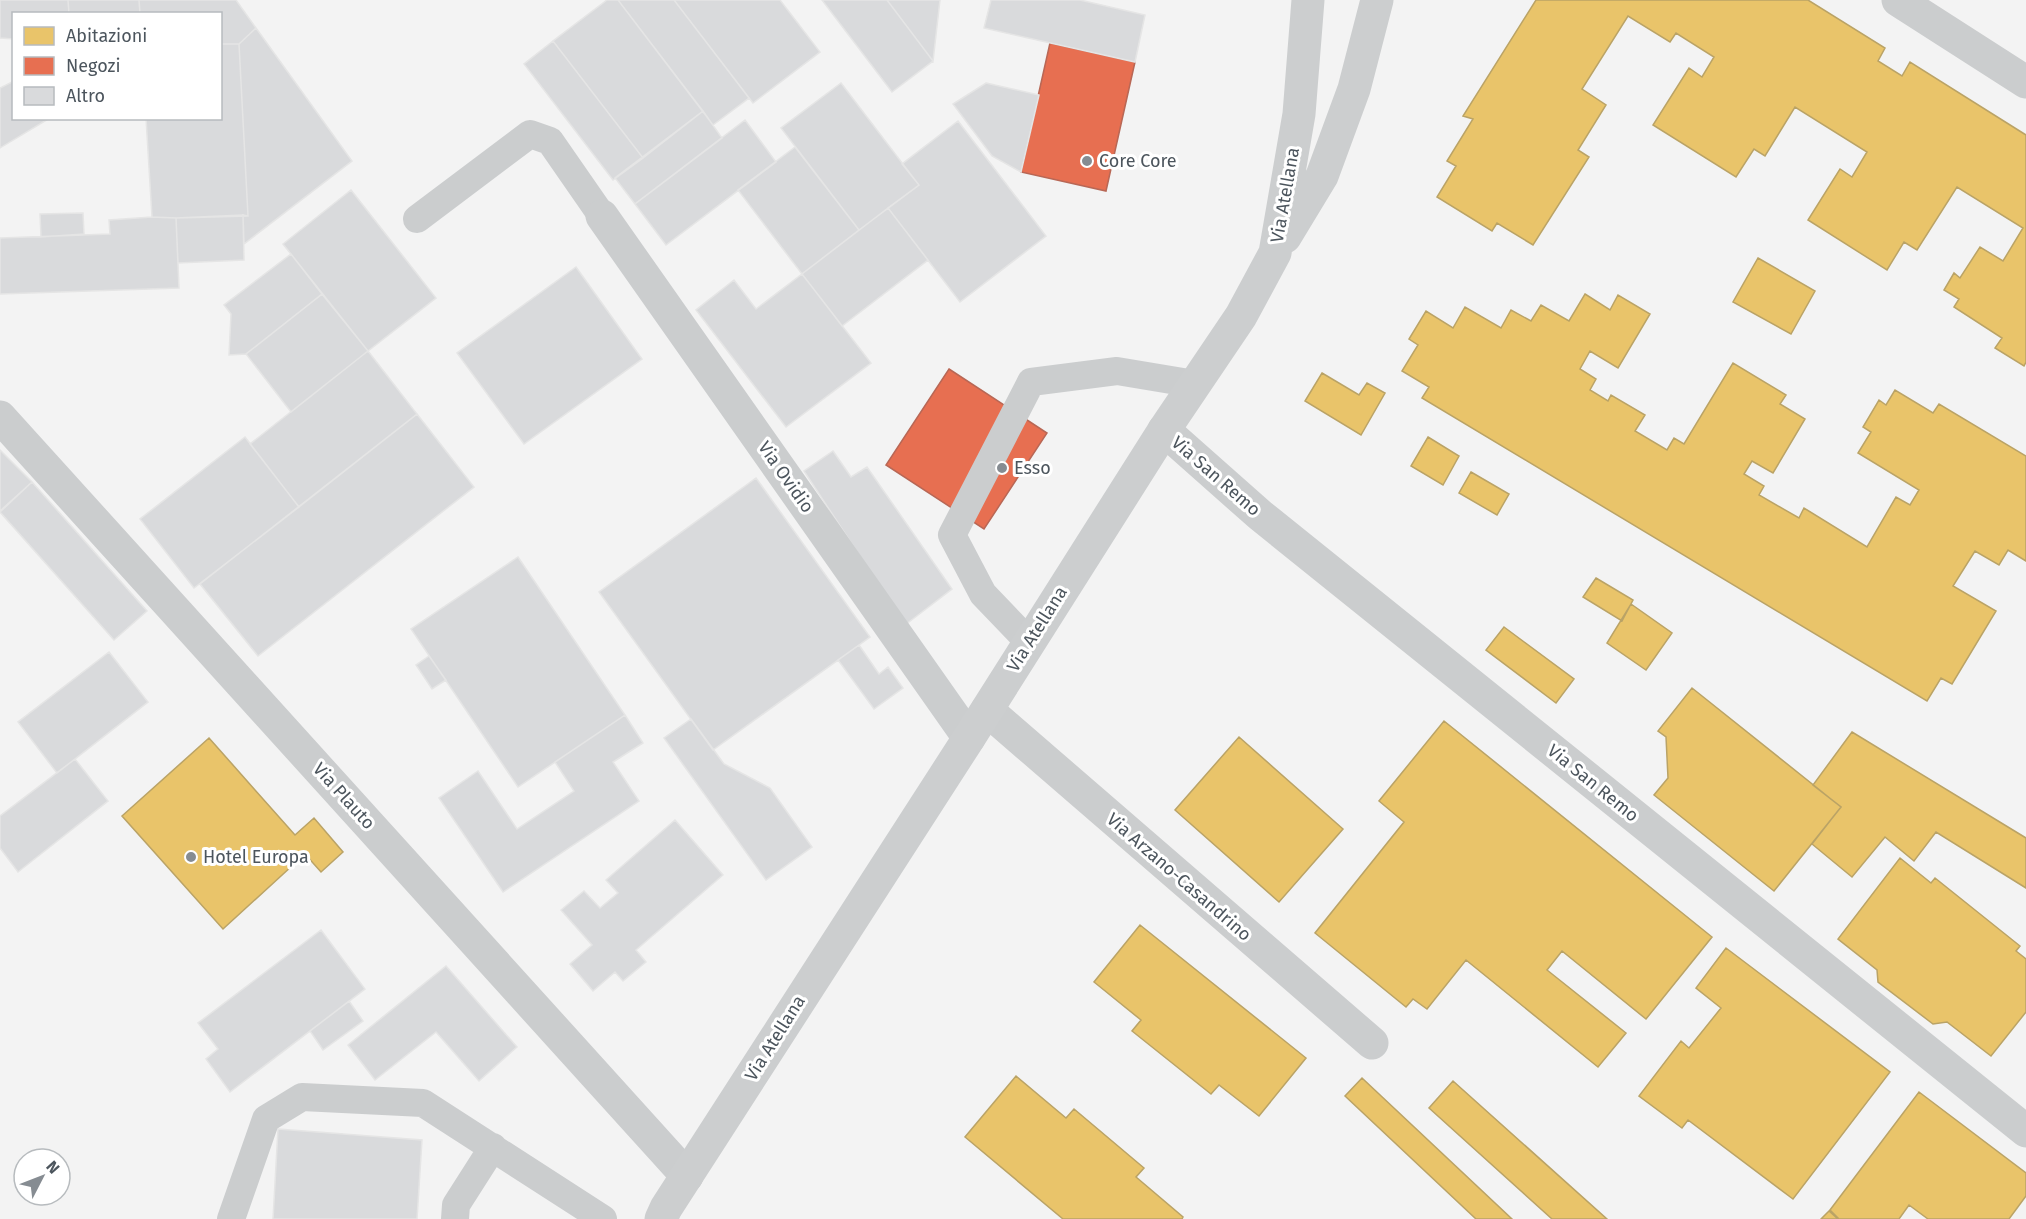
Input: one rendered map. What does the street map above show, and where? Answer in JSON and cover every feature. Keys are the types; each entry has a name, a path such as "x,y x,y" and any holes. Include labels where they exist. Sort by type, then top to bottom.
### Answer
{"main road":[{"name":"Via Atellana","path":"669,1215 687,1176 1164,430 1241,316 1275,253 1299,114 1308,0"},
{"path":"1275,253 1322,176 1354,89 1377,0"}],"street":[{"path":"1898,0 2026,82"},
{"name":"Via Ovidio","path":"602,216 969,738"},
{"name":"Via Plauto","path":"0,417 687,1176"},
{"name":"Via San Remo","path":"1164,430 1260,515 2026,1131"},
{"name":"Via Arzano-Casandrino","path":"987,710 1372,1043"}],"lane":[{"path":"417,219 530,134 550,141 602,216"},
{"path":"1029,642 983,594 952,535 1031,381 1117,371 1195,384"},
{"path":"231,1219 266,1119 302,1097 423,1103 603,1219"},
{"path":"455,1219 456,1205 493,1147"}],"building: Abitazioni":[{"path":"1536,0 1808,0 1885,48 1878,61 1902,76 1910,62 2026,135 2026,362 2024,366 1995,348 2002,338 1954,307 1959,299 1944,290 1954,273 1960,278 1980,247 2003,261 2023,228 1957,187 1917,250 1904,242 1887,270 1808,220 1840,169 1852,177 1867,152 1795,107 1765,156 1754,149 1736,177 1653,125 1689,68 1702,77 1714,57 1676,33 1670,42 1628,16 1582,89 1606,105 1578,150 1589,157 1533,245 1497,223 1492,231 1437,197 1456,166 1447,161 1473,119 1463,116"},
{"path":"1758,258 1815,291 1791,334 1733,302"},
{"path":"1585,294 1610,310 1618,295 1650,314 1618,368 1590,351 1580,369 1596,379 1590,390 1608,401 1611,395 1645,415 1635,431 1667,450 1674,438 1684,444 1733,363 1786,395 1780,404 1805,419 1773,473 1752,461 1744,474 1764,486 1759,495 1799,518 1804,508 1867,547 1896,497 1910,505 1919,490 1858,453 1871,432 1863,427 1879,400 1886,405 1895,390 1933,413 1939,404 2026,456 2026,561 2008,550 1999,565 1975,551 1953,586 1996,611 1952,684 1941,678 1927,701 1422,398 1429,387 1402,371 1418,345 1409,339 1426,311 1453,328 1465,307 1501,328 1511,310 1531,321 1541,305 1569,321"},
{"path":"1322,373 1359,395 1367,383 1385,393 1361,435 1305,401"},
{"path":"1428,437 1459,456 1443,485 1411,466"},
{"path":"1471,472 1509,494 1497,515 1459,493"},
{"path":"1596,578 1633,600 1622,621 1583,597"},
{"path":"1631,604 1672,633 1646,670 1607,643"},
{"path":"1504,627 1574,679 1556,703 1486,650"},
{"path":"1692,688 1841,807 1774,891 1654,795 1668,778 1666,737 1658,731"},
{"path":"1444,721 1712,937 1646,1019 1562,951 1547,970 1626,1033 1598,1067 1466,960 1427,1009 1413,999 1406,1007 1315,933 1404,822 1379,801"},
{"path":"1852,732 2026,838 2026,888 1936,832 1914,861 1885,837 1852,877 1812,844 1841,807 1813,785"},
{"path":"1239,737 1343,829 1279,902 1175,810"},
{"path":"209,738 295,835 314,818 343,852 321,872 305,854 223,929 122,816"},
{"path":"1900,858 1931,883 1935,878 2020,946 2016,951 2026,959 2026,1012 1991,1056 1947,1022 1933,1024 1878,982 1877,970 1838,939"},
{"path":"1140,925 1306,1058 1259,1116 1219,1085 1211,1094 1132,1031 1141,1020 1094,982"},
{"path":"1726,948 1890,1072 1793,1199 1688,1120 1682,1128 1639,1096 1681,1041 1689,1048 1721,1008 1696,988"},
{"path":"1016,1076 1066,1118 1074,1109 1144,1168 1136,1177 1183,1217 1182,1219 1063,1219 965,1137"},
{"path":"1362,1078 1512,1219 1476,1219 1345,1096"},
{"path":"1453,1081 1607,1219 1552,1219 1429,1108"},
{"path":"1919,1092 2026,1173 2026,1196 2009,1219 1928,1219 1909,1205 1899,1219 1839,1219 1830,1210"},
{"path":"1829,1211 1838,1219 1821,1219"}],"building: Negozi":[{"path":"1050,43 1135,62 1106,191 1021,172"},
{"path":"949,369 1047,433 984,529 886,465"}],"building: Altro":[{"path":"0,0 68,0 69,12 12,12 12,39 0,38"},
{"path":"68,0 139,0 140,12 69,12"},
{"path":"139,0 236,0 256,28 239,44 222,44 222,12 140,12"},
{"path":"607,0 618,0 703,111 643,158 553,41"},
{"path":"618,0 674,0 749,98 713,125"},
{"path":"674,0 780,0 820,52 753,103"},
{"path":"822,0 887,0 933,61 892,92"},
{"path":"887,0 940,0 933,61"},
{"path":"991,0 1080,0 1145,15 1135,62 984,28"},
{"path":"256,28 352,161 244,244 243,215 248,216 239,44"},
{"path":"553,41 643,158 613,180 524,64"},
{"path":"222,44 239,44 248,216 152,217 146,120 222,120"},
{"path":"12,82 12,120 47,120 0,148 0,88"},
{"path":"841,83 919,185 859,230 781,128"},
{"path":"986,83 1039,95 1021,172 992,156 953,104"},
{"path":"703,111 722,138 635,204 615,178"},
{"path":"745,120 776,162 666,245 635,204"},
{"path":"958,121 1046,236 960,302 888,208 919,185 902,164"},
{"path":"795,147 859,230 802,274 738,190"},
{"path":"351,190 436,298 368,351 283,244"},
{"path":"888,208 928,260 842,326 802,274"},
{"path":"83,213 84,234 41,237 40,214"},
{"path":"243,215 244,260 178,263 176,218"},
{"path":"176,218 179,288 0,294 0,238 110,234 109,220"},
{"path":"291,254 322,294 246,354 229,355 231,314 224,305"},
{"path":"576,267 642,359 524,444 457,353"},
{"path":"802,274 871,363 786,427 696,310 734,280 756,309"},
{"path":"322,294 368,351 291,412 246,354"},
{"path":"368,351 417,414 299,507 250,444"},
{"path":"417,414 474,487 258,656 200,584"},
{"path":"245,437 299,507 194,588 140,519"},
{"path":"0,450 32,482 0,511"},
{"path":"833,451 851,477 867,467 952,589 905,625 804,471"},
{"path":"756,478 870,637 713,750 599,592"},
{"path":"32,482 147,611 114,640 0,512"},
{"path":"518,557 625,715 518,787 411,629"},
{"path":"859,645 879,674 888,667 903,688 874,709 838,660"},
{"path":"109,652 148,702 57,773 18,722"},
{"path":"429,656 446,680 432,689 416,665"},
{"path":"625,715 643,743 613,762 639,801 503,892 439,798 478,771 517,829 574,791 555,762"},
{"path":"691,719 724,764 770,788 812,847 766,880 664,738"},
{"path":"75,759 108,801 18,872 0,848 0,816"},
{"path":"675,820 723,875 636,950 646,962 623,981 615,972 593,991 570,964 592,945 561,910 584,891 600,908 618,893 606,880"},
{"path":"321,930 365,989 230,1092 206,1059 218,1049 198,1023"},
{"path":"446,966 517,1047 479,1081 436,1032 375,1080 348,1045"},
{"path":"349,1001 363,1021 323,1050 310,1031"},
{"path":"278,1129 422,1140 417,1219 273,1219"}],"place":[{"name":"Core Core","path":"1087,161"},
{"name":"Esso","path":"1002,468"},
{"name":"Hotel Europa","path":"191,857"}]}
